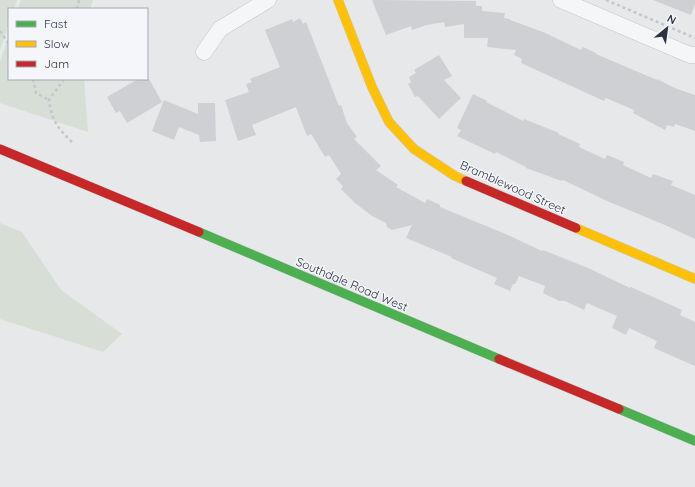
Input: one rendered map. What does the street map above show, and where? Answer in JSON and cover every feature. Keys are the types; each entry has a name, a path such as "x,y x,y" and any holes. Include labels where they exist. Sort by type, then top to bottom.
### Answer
{"main road":[{"name":"Bramblewood Street","path":"338,0 372,87 389,122 414,149 455,176 695,279"},
{"name":"Southdale Road West","path":"0,149 695,441"}],"street":[{"path":"204,52 220,30 268,0"},
{"path":"561,0 695,56"}],"path":[{"path":"606,0 695,38"},
{"path":"0,31 8,43"},
{"path":"33,80 36,93 49,100"},
{"path":"63,80 49,100 51,114 58,128 73,143"}],"shaded area":[{"path":"0,0 17,0 14,8 8,8 8,26 0,50"},
{"path":"21,0 93,0 90,8 18,8"},
{"path":"8,38 8,80 84,80 88,132 0,103 0,62"},
{"path":"0,223 22,232 61,290 122,334 103,352 0,319"}],"building":[{"path":"372,0 476,1 476,6 482,6 482,11 505,13 504,18 543,32 581,50 583,47 677,89 695,95 695,131 675,124 674,127 667,125 665,130 633,113 634,110 606,98 604,101 521,63 522,59 514,55 516,50 487,47 488,38 464,38 464,24 445,27 444,22 427,25 412,30 411,26 386,35"},
{"path":"653,0 695,0 695,4 691,15"},
{"path":"300,18 303,24 306,22 339,106 341,105 347,123 357,137 354,139 381,166 376,170 398,185 396,187 425,203 427,199 440,205 440,207 508,235 542,251 543,250 588,268 682,310 680,315 695,322 695,366 654,348 657,341 629,328 626,335 612,328 617,316 587,303 584,310 565,301 559,301 543,293 545,286 519,276 510,291 494,284 497,278 406,238 412,225 392,230 387,227 386,223 372,216 355,203 341,189 343,186 336,179 341,174 329,155 325,157 311,134 307,136 296,107 252,125 256,135 238,141 225,100 249,92 246,84 252,82 250,79 280,67 265,30 292,19 293,22"},
{"path":"439,55 452,76 444,80 461,98 439,119 418,96 415,97 408,84 411,82 409,77 416,73 414,70"},
{"path":"149,79 162,102 127,123 120,111 116,113 107,97 136,80"},
{"path":"473,94 523,121 524,119 559,133 558,134 580,144 579,147 605,159 607,155 624,162 623,165 651,178 653,174 673,181 671,185 695,195 695,239 607,201 563,180 562,181 526,168 496,152 495,154 457,136 461,130 457,128"},
{"path":"164,100 198,114 198,103 215,103 216,141 200,142 199,135 179,127 174,140 152,131"}],"traffic: fast":[{"path":"199,232 499,359"},
{"path":"619,409 695,441"}],"traffic: slow":[{"path":"338,0 372,87 389,122 414,149 455,176 466,181"},
{"path":"576,228 695,279"}],"traffic: jam":[{"path":"0,149 199,232"},
{"path":"466,181 576,228"},
{"path":"499,359 619,409"}]}
